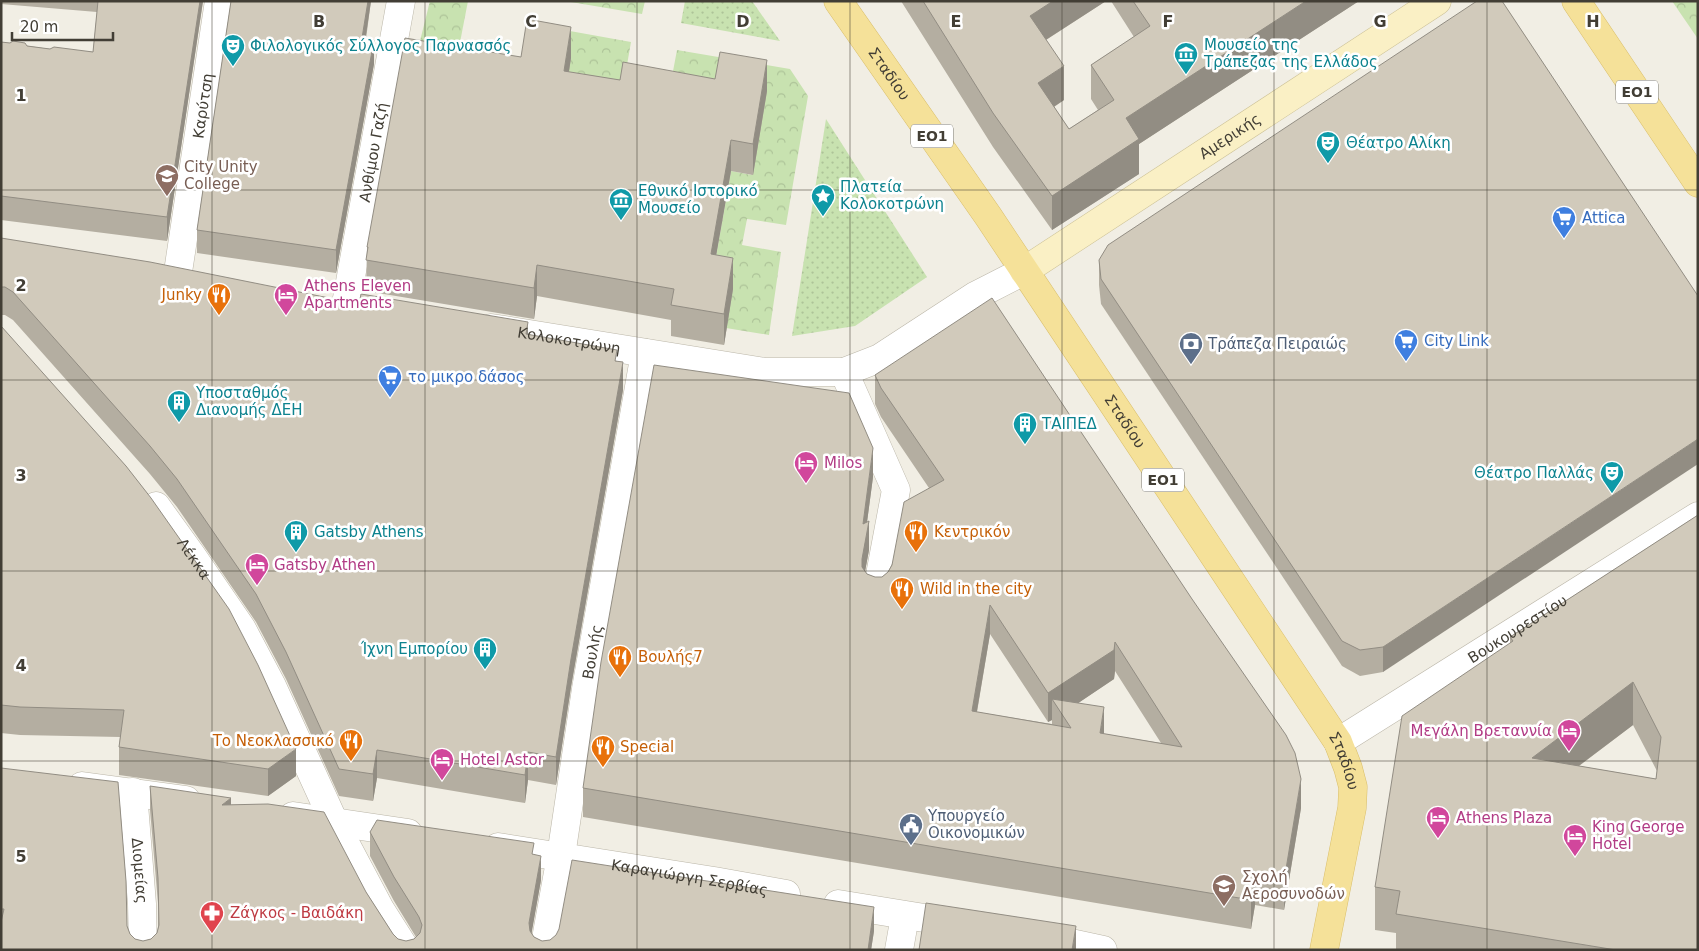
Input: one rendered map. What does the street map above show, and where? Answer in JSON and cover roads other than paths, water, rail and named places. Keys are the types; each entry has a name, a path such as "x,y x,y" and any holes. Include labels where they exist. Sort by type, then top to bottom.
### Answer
{"main road":[{"name":"Σταδίου","path":"838,1 988,216 1338,742 1353,787 1352,808 1324,950"},
{"name":"ΕΟ1","path":"1576,1 1698,183"}],"street":[{"name":"Καρύτση","path":"180,273 219,1"},
{"name":"Ανθίμου Γαζή","path":"375,309 336,302 401,1"},
{"name":"Αμερικής","path":"1024,271 1437,1"},
{"name":"Κολοκοτρώνη","path":"471,324 765,372 844,372 880,358 975,296 1024,271"},
{"name":"Βουλής","path":"544,950 561,856 586,689 645,353"},
{"path":"844,372 896,490 877,591"},
{"name":"Λέκκα","path":"143,490 170,524 242,629 272,686 334,822 380,909 406,950"},
{"name":"Βουκουρεστίου","path":"1338,742 1698,516"},
{"path":"59,784 133,792 209,804"},
{"name":"Διομείας","path":"133,792 142,904 143,950"},
{"path":"267,812 432,837"},
{"name":"Καραγιώργη Σερβίας","path":"472,843 714,881 905,916 1056,939 1103,950"},
{"path":"899,950 905,916"}],"place":[{"name":"Φιλολογικός Σύλλογος Παρνασσός","path":"233,67"},
{"name":"Μουσείο της Τράπεζας της Ελλάδος","path":"1186,75"},
{"name":"Θέατρο Αλίκη","path":"1328,164"},
{"name":"City Unity College","path":"167,197"},
{"name":"Πλατεία Κολοκοτρώνη","path":"823,217"},
{"name":"Εθνικό Ιστορικό Μουσείο","path":"621,221"},
{"name":"Attica","path":"1564,239"},
{"name":"Junky","path":"219,316"},
{"name":"Athens Eleven Apartments","path":"286,316"},
{"name":"City Link","path":"1406,362"},
{"name":"Τράπεζα Πειραιώς","path":"1191,365"},
{"name":"το μικρο δάσος","path":"390,398"},
{"name":"Υποσταθμός Διανομής ΔΕΗ","path":"179,423"},
{"name":"ΤΑΙΠΕΔ","path":"1025,445"},
{"name":"Milos","path":"806,484"},
{"name":"Θέατρο Παλλάς","path":"1612,494"},
{"name":"Gatsby Athens","path":"296,553"},
{"name":"Κεντρικόν","path":"916,553"},
{"name":"Gatsby Athen","path":"257,586"},
{"name":"Wild in the city","path":"902,610"},
{"name":"Ίχνη Εμπορίου","path":"485,670"},
{"name":"Βουλής7","path":"620,678"},
{"name":"Μεγάλη Βρεταννία","path":"1569,752"},
{"name":"Το Νεοκλασσικό","path":"351,762"},
{"name":"Special","path":"603,768"},
{"name":"Hotel Astor","path":"442,781"},
{"name":"Athens Plaza","path":"1438,839"},
{"name":"Υπουργείο Οικονομικών","path":"911,846"},
{"name":"King George Hotel","path":"1575,857"},
{"name":"Σχολή Αεροσυνοδών","path":"1224,907"},
{"name":"Ζάγκος - Βαιδάκη","path":"212,934"}]}
